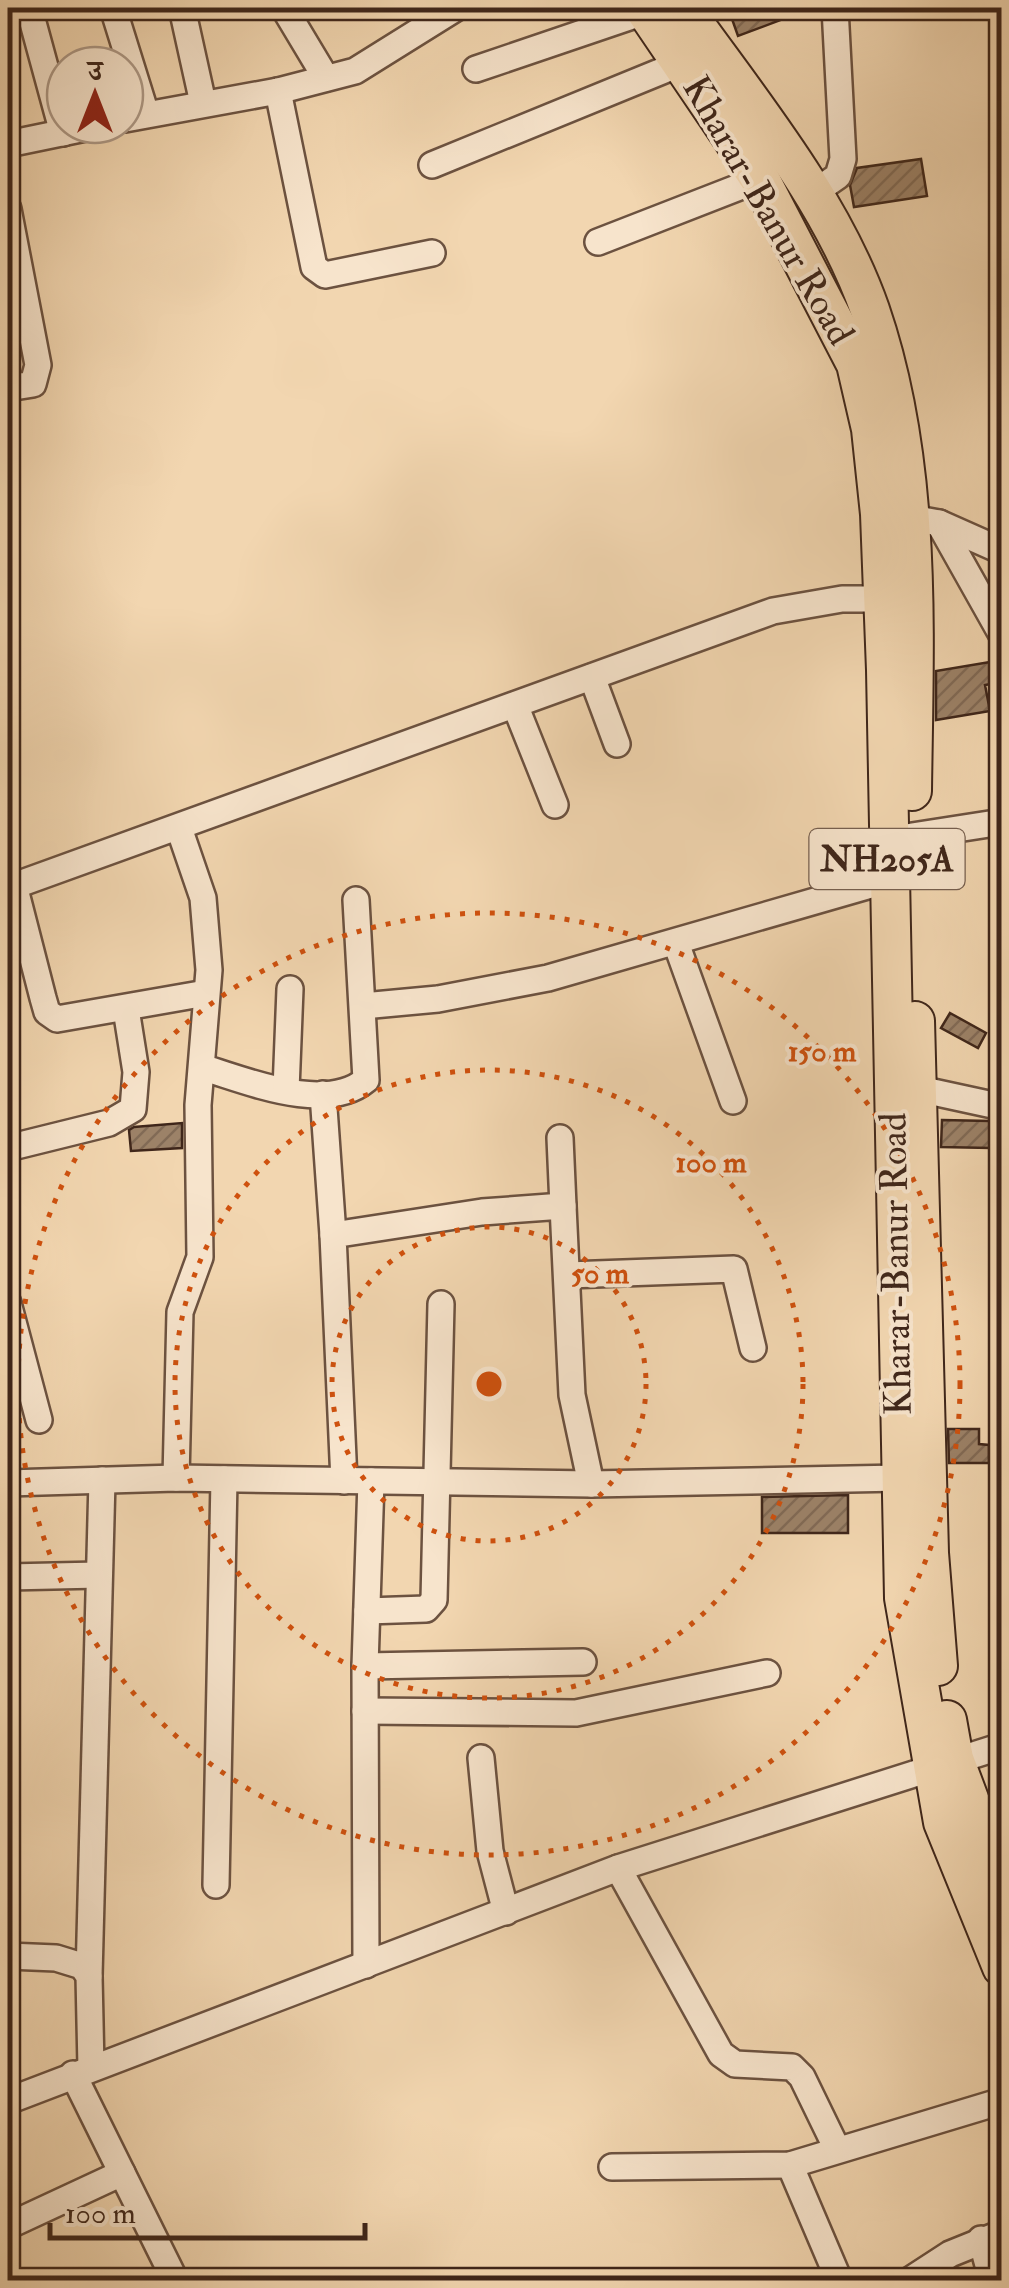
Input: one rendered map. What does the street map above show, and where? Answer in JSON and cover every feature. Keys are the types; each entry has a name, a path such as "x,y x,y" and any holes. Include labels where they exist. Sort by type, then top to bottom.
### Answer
{"highway":[{"name":"NH205A","path":"658,9 812,194 870,310 894,401 909,518"},
{"name":"Kharar-Banur Road","path":"658,9 684,62 760,179 856,364 871,429 909,518 898,599 888,880 904,1598 942,1764 943,1822 1002,1968"},
{"name":"NH205A","path":"898,599 912,836 929,1553 942,1764 1002,1887"}],"street":[{"path":"30,8 45,65"},
{"path":"113,8 121,45"},
{"path":"182,8 202,103"},
{"path":"284,8 326,78"},
{"path":"145,115 355,71 427,16 456,8"},
{"path":"812,194 838,176 844,159 835,8"},
{"path":"476,69 658,9"},
{"path":"432,165 684,62"},
{"path":"278,90 314,267 325,276 345,275 432,253"},
{"path":"8,144 45,137"},
{"path":"598,242 760,179"},
{"path":"8,209 38,365 33,384 8,388"},
{"path":"909,518 1002,551"},
{"path":"909,518 1002,635"},
{"path":"206,993 57,1020 48,1012 11,887 773,611 898,599"},
{"path":"592,677 617,744"},
{"path":"515,705 555,805"},
{"path":"912,836 1002,822"},
{"path":"176,1478 180,1312 200,1257 198,1106 209,970 203,898 179,828"},
{"path":"363,1006 500,988 676,943 888,880"},
{"path":"204,1068 286,1090 323,1094 358,1086 366,1080 356,900"},
{"path":"676,943 733,1101"},
{"path":"286,1090 290,989"},
{"path":"8,1148 109,1123 126,1117 134,1108 136,1072 126,1010"},
{"path":"919,1090 1002,1107"},
{"path":"323,1094 344,1482"},
{"path":"560,1138 572,1396 592,1484"},
{"path":"333,1235 482,1212 563,1206"},
{"path":"568,1275 734,1269 752,1348"},
{"path":"8,1303 39,1420"},
{"path":"367,1611 426,1609 434,1600 441,1304"},
{"path":"8,1482 176,1478 592,1484 900,1478"},
{"path":"216,1885 224,1479"},
{"path":"102,1480 89,1976 82,2071 122,2173 176,2280"},
{"path":"366,1966 365,1666 371,1481"},
{"path":"8,1576 99,1575"},
{"path":"365,1666 583,1662"},
{"path":"365,1711 576,1713 767,1672"},
{"path":"8,2101 618,1868 790,1810 1002,1746"},
{"path":"481,1758 490,1850 506,1912"},
{"path":"618,1868 721,2054 734,2064 792,2067 802,2077 837,2149"},
{"path":"8,1956 71,1960 89,1976"},
{"path":"612,2167 790,2165 1002,2101"},
{"path":"790,2165 839,2280"},
{"path":"8,2226 122,2173"},
{"path":"910,2280 991,2236 992,2280"}],"building":[{"path":"740,8 810,9 738,36 732,19 742,15"},
{"path":"921,159 927,196 854,207 850,185 857,168"},
{"path":"1002,660 1002,682 985,685 990,711 936,720 936,671"},
{"path":"950,1013 986,1033 978,1048 941,1028"},
{"path":"942,1120 990,1121 990,1148 941,1147"},
{"path":"182,1123 182,1148 131,1151 129,1130 134,1127"},
{"path":"948,1429 979,1429 979,1444 989,1445 989,1463 949,1463"},
{"path":"848,1495 848,1533 762,1533 762,1497"}]}
